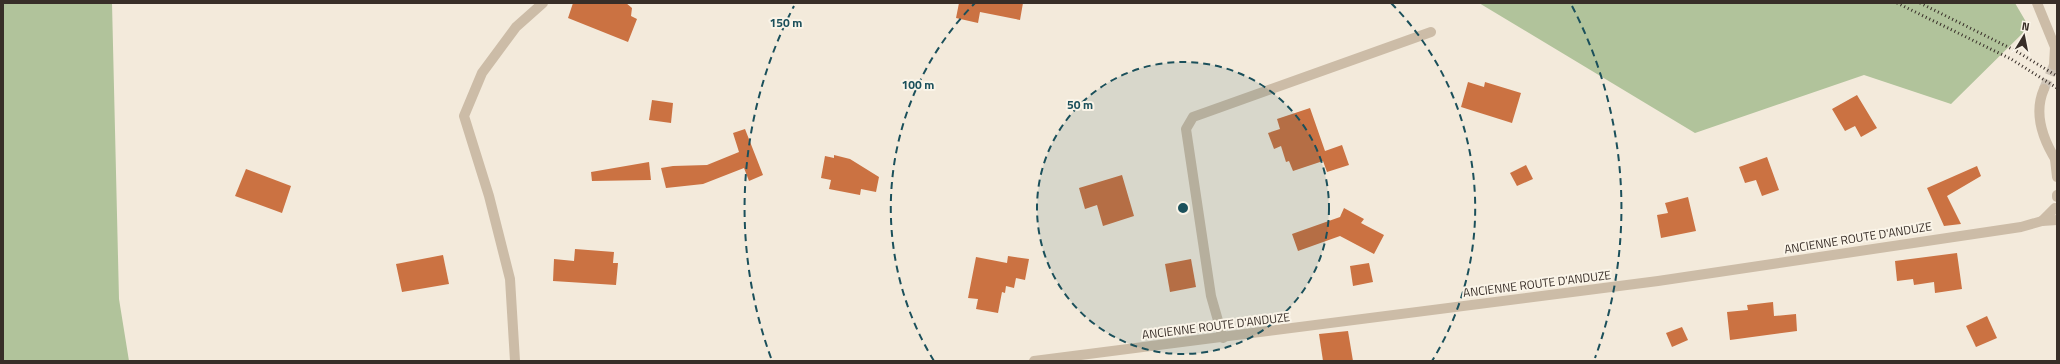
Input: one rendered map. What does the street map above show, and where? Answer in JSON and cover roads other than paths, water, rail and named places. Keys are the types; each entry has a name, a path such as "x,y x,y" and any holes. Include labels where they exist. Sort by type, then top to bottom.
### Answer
{"street":[{"path":"515,361 510,279 489,196 464,116 482,73 516,27 543,3"},
{"path":"2037,3 2055,47 2054,65"},
{"path":"1223,338 1211,296 1186,129 1193,117 1431,32"},
{"path":"2044,89 2039,121 2048,147 2056,160 2057,177"},
{"name":"ANCIENNE ROUTE D'ANDUZE","path":"2042,221 2056,202"},
{"name":"ANCIENNE ROUTE D'ANDUZE","path":"1034,361 1223,338 1666,280 2022,227 2042,221 2057,220"}],"tunnel":[{"path":"2044,89 2054,65"}],"railway":[{"path":"1897,3 2011,59 2057,88"},
{"path":"1920,3 2016,51 2057,76"}]}
